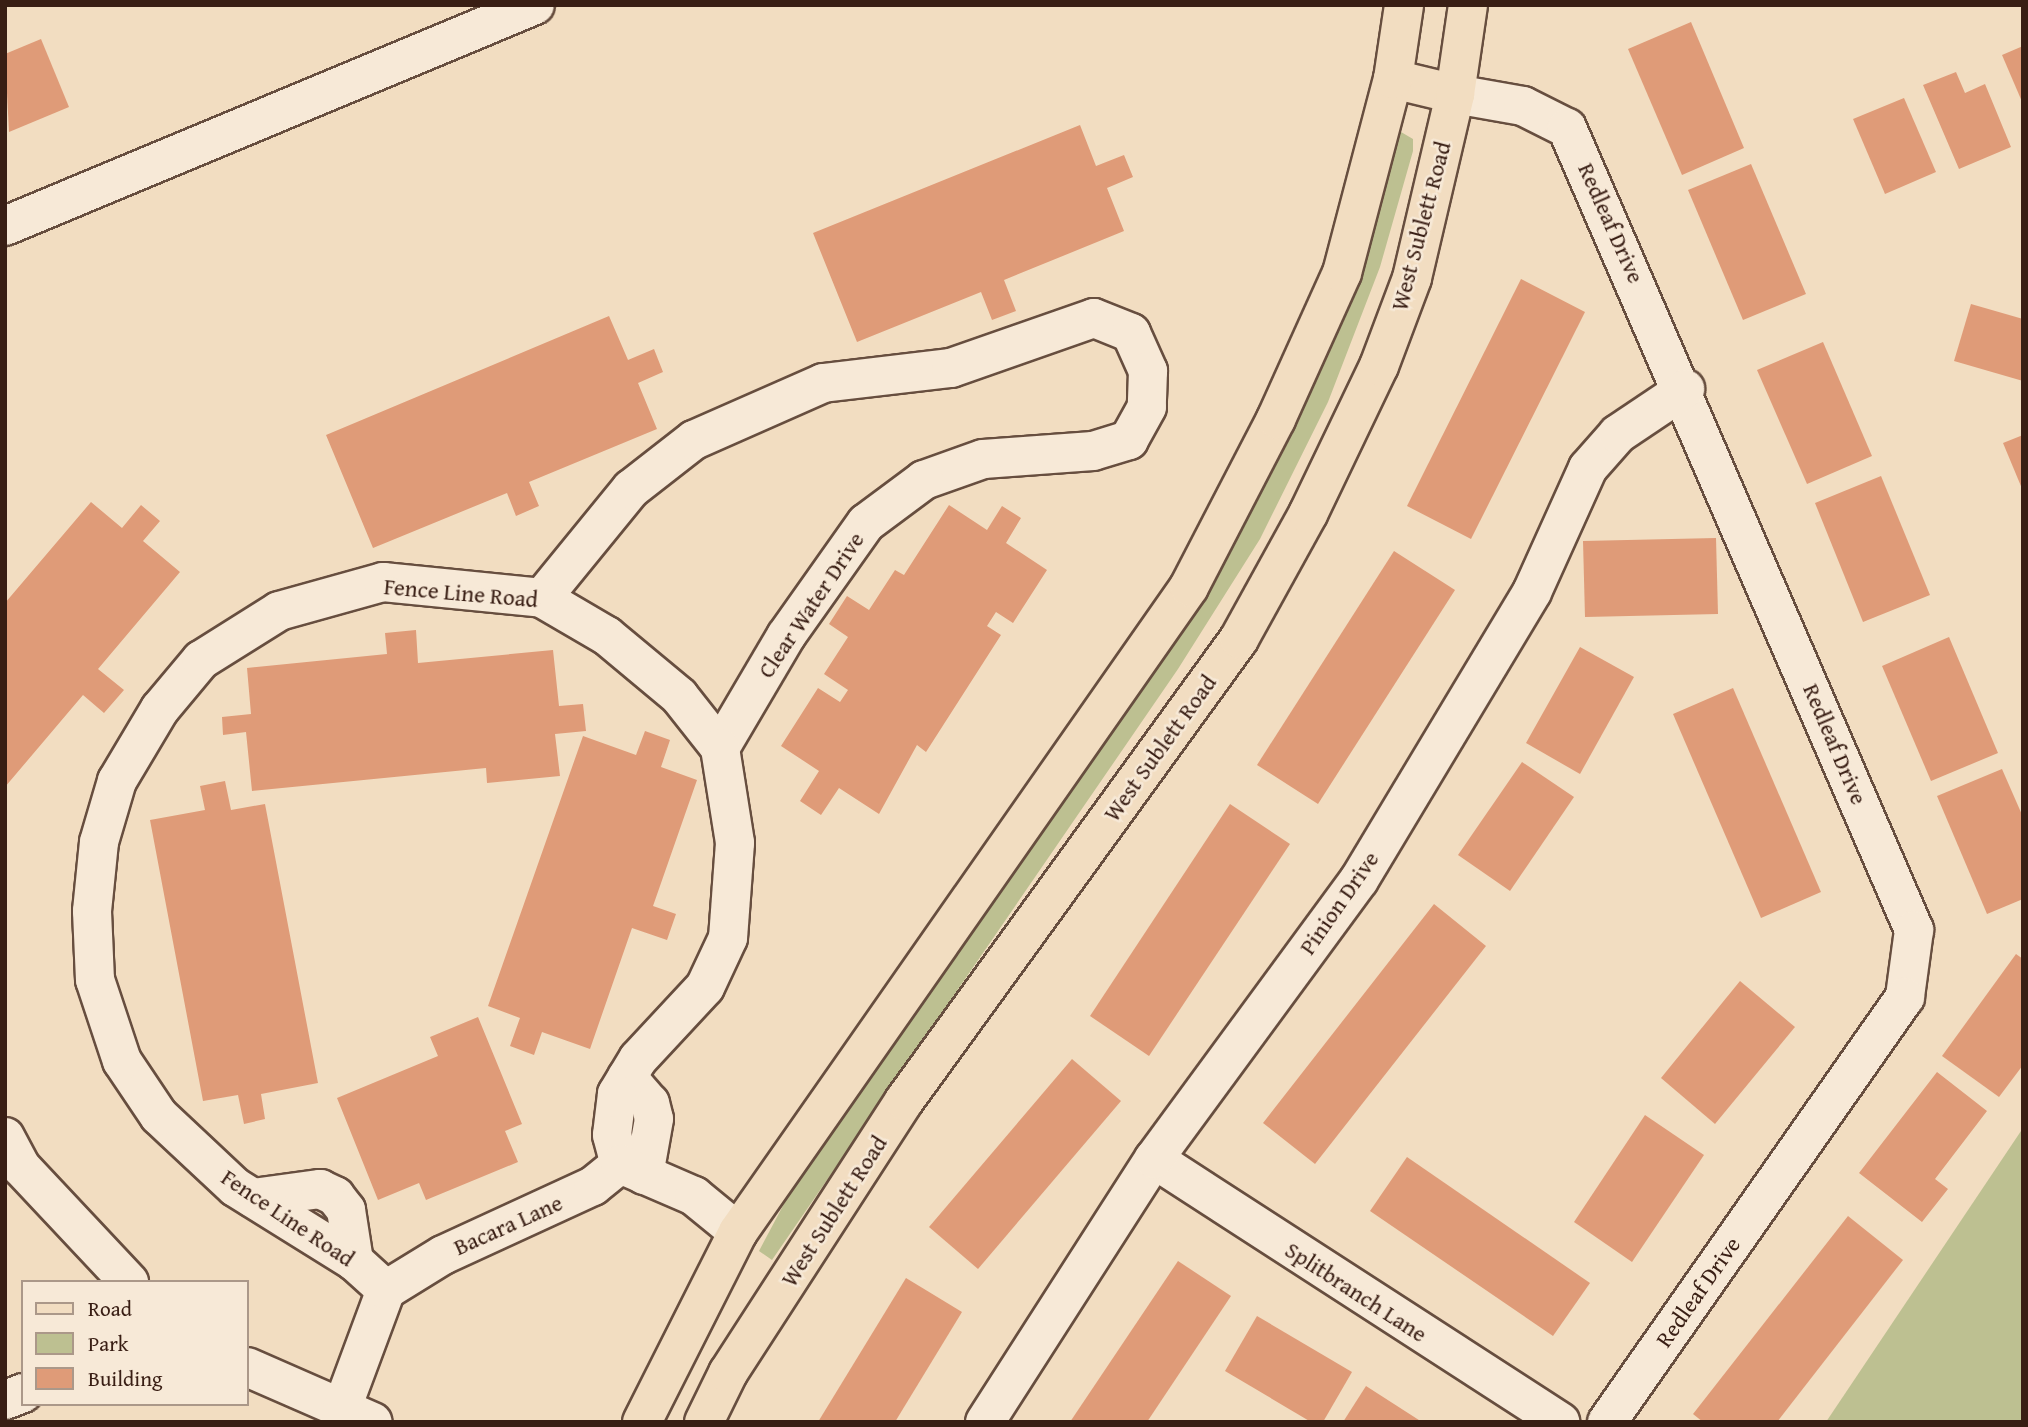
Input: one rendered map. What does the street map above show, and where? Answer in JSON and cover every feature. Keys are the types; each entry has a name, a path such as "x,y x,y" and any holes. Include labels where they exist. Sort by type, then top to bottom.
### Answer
{"main road":[{"path":"642,1422 738,1232 1189,587 1276,419 1342,273 1393,79 1404,5"},
{"name":"West Sublett Road","path":"705,1422 728,1373 904,1101 1238,639 1379,366 1412,278 1455,94 1468,5"},
{"path":"1393,79 1455,94"}],"street":[{"path":"5,226 535,5"},
{"name":"Redleaf Drive","path":"1455,94 1523,106 1567,128 1685,389 1914,930 1905,997 1607,1422"},
{"name":"Clear Water Drive","path":"542,598 631,489 694,440 823,383 951,368 1094,318 1131,334 1148,371 1147,407 1129,440 1093,451 984,459 924,480 866,523 786,636 720,748"},
{"name":"Pinion Drive","path":"985,1422 1154,1159 1359,880 1532,592 1588,468 1618,434 1685,389"},
{"name":"Fence Line Road","path":"386,1290 354,1261 253,1198 159,1116 122,1061 95,980 92,911 99,842 117,781 160,709 201,660 279,611 383,582 542,598 607,636 658,679 720,748"},
{"path":"720,748 735,843 728,938 705,987 627,1077 650,1103 654,1119 632,1169 694,1196 738,1232"},
{"path":"5,1138 21,1167 127,1280"},
{"name":"Splitbranch Lane","path":"1154,1159 1560,1422"},
{"name":"Bacara Lane","path":"386,1290 443,1255 632,1169"},
{"path":"248,1367 357,1415 386,1290"},
{"path":"5,1401 21,1394"}],"green space":[{"path":"1401,132 1413,139 1413,151 1380,267 1328,402 1260,539 1178,669 772,1260 759,1251 810,1155 1154,652 1391,139"},
{"path":"2023,1128 2023,1422 1826,1422"}],"building":[{"path":"1691,22 1744,148 1682,175 1628,49"},
{"path":"41,39 69,107 9,132 5,54"},
{"path":"2023,46 2023,104 2002,55"},
{"path":"1956,72 1965,93 1985,84 2011,147 1959,169 1923,85"},
{"path":"1904,98 1936,172 1885,194 1853,119"},
{"path":"1080,125 1096,166 1124,155 1133,177 1107,188 1124,231 1004,280 1016,311 992,320 981,292 857,342 813,233"},
{"path":"1751,164 1806,294 1743,320 1688,190"},
{"path":"1521,279 1585,312 1471,539 1407,506"},
{"path":"1971,304 2023,319 2023,381 1954,361"},
{"path":"609,316 628,360 654,349 663,372 638,383 657,429 529,482 539,506 516,516 507,493 373,548 326,435"},
{"path":"1823,342 1872,456 1807,484 1757,370"},
{"path":"2023,435 2023,491 2003,443"},
{"path":"1881,476 1930,595 1863,622 1815,503"},
{"path":"91,502 122,528 141,505 160,521 143,541 180,572 98,669 124,690 104,713 83,695 5,787 5,603"},
{"path":"949,505 987,530 1002,506 1021,518 1006,543 1047,570 1013,623 996,612 987,626 1001,635 926,752 917,745 879,814 839,788 821,815 800,801 819,771 781,746 818,688 840,702 848,690 824,674 848,637 829,624 847,596 869,610 895,570 904,575"},
{"path":"1716,538 1718,614 1585,617 1583,541"},
{"path":"1394,551 1455,590 1318,804 1257,765"},
{"path":"416,630 418,663 553,650 559,706 583,704 586,731 555,734 560,776 487,783 486,768 252,791 246,732 223,735 222,717 251,714 247,668 387,654 385,633"},
{"path":"1949,637 1998,753 1931,781 1882,666"},
{"path":"1580,647 1634,677 1580,774 1526,743"},
{"path":"1733,688 1821,892 1761,918 1673,714"},
{"path":"645,731 670,740 661,767 697,780 653,906 676,914 667,940 632,928 590,1049 542,1032 534,1055 510,1046 520,1018 488,1006 583,736 636,755"},
{"path":"1522,762 1574,797 1510,891 1458,855"},
{"path":"2002,769 2023,817 2023,899 1987,914 1937,796"},
{"path":"225,781 231,810 265,804 318,1083 261,1094 265,1119 244,1124 238,1095 203,1101 150,820 205,810 200,786"},
{"path":"1230,804 1290,844 1149,1056 1090,1016"},
{"path":"1434,904 1486,946 1315,1164 1263,1123"},
{"path":"2016,954 2023,959 2023,1065 1999,1097 1942,1056"},
{"path":"1740,981 1795,1027 1715,1124 1661,1078"},
{"path":"478,1017 522,1124 505,1131 518,1162 426,1200 419,1183 378,1200 337,1098 438,1056 430,1037"},
{"path":"1072,1059 1121,1101 978,1269 929,1227"},
{"path":"1937,1072 1987,1111 1935,1179 1948,1189 1922,1222 1859,1173"},
{"path":"1645,1115 1704,1155 1632,1262 1574,1222"},
{"path":"1407,1157 1590,1283 1553,1336 1370,1211"},
{"path":"1848,1216 1903,1260 1777,1422 1703,1422 1693,1414"},
{"path":"1178,1261 1231,1296 1147,1422 1070,1422"},
{"path":"906,1278 962,1312 895,1422 818,1422"},
{"path":"1257,1316 1352,1372 1323,1422 1311,1422 1225,1371"},
{"path":"1366,1386 1422,1422 1343,1422"}]}
